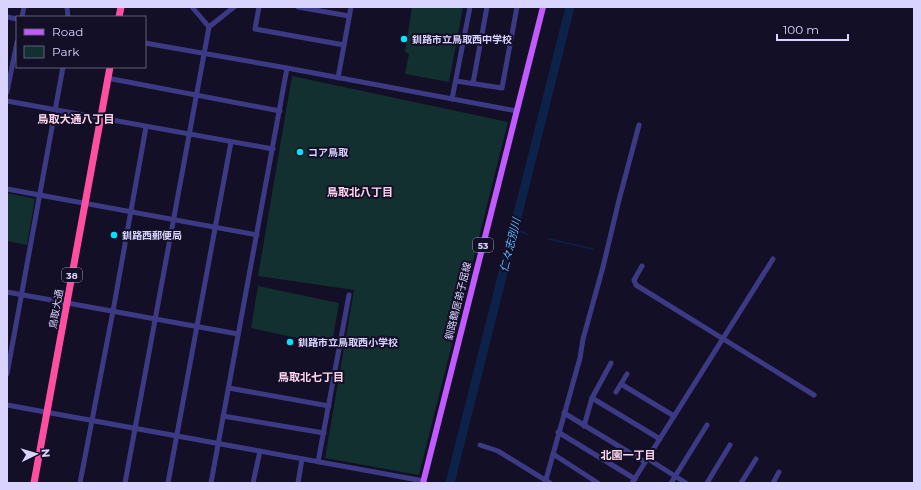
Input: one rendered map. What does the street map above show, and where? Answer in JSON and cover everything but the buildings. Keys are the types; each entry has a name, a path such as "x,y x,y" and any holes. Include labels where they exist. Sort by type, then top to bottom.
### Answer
{"highway":[{"name":"鳥取大通","path":"34,483 110,68"}],"main road":[{"name":"釧路鶴居弟子屈線","path":"423,482 543,7"}],"street":[{"path":"192,7 208,27"},
{"path":"125,483 208,27 234,7"},
{"path":"258,7 255,29 344,44"},
{"path":"298,7 349,16"},
{"path":"338,78 351,7"},
{"path":"452,99 470,7"},
{"path":"473,84 488,7"},
{"path":"456,81 502,88 517,7"},
{"path":"146,43 517,111"},
{"path":"7,92 16,47"},
{"path":"7,374 63,68"},
{"path":"211,483 287,68"},
{"path":"107,78 280,111"},
{"path":"7,100 101,117 146,127 189,133 273,149"},
{"path":"480,445 498,451 547,482 552,454 580,358 583,339 603,268 639,125"},
{"path":"80,483 146,127"},
{"path":"168,483 231,142"},
{"path":"7,189 257,235"},
{"path":"558,432 634,481 773,259"},
{"path":"642,266 634,280 636,285 814,395"},
{"path":"7,292 238,334"},
{"path":"318,462 349,295"},
{"path":"584,426 592,398 611,363"},
{"path":"616,392 627,374"},
{"path":"621,384 674,416"},
{"path":"229,388 329,406"},
{"path":"592,398 660,439"},
{"path":"7,404 423,482"},
{"path":"564,413 584,426 686,483"},
{"path":"224,416 324,433"},
{"path":"671,483 707,425"},
{"path":"707,483 730,445"},
{"path":"254,483 260,451"},
{"path":"552,454 598,483"},
{"path":"298,483 302,459"},
{"path":"741,483 756,459"},
{"path":"773,483 779,472"}],"green space":[{"path":"412,7 463,7 449,82 405,74 409,54 405,52"},
{"path":"292,76 508,122 419,475 325,458 354,290 258,276"},
{"path":"7,193 35,199 27,245 7,241"},
{"path":"258,286 339,303 333,338 324,344 251,328"}],"waterway":[{"name":"仁々志別川","path":"450,483 570,7"},
{"path":"514,229 527,234"},
{"path":"549,239 593,249"}],"place":[{"name":"釧路市立鳥取西中学校","path":"404,39"},
{"name":"コア鳥取","path":"300,152"},
{"name":"釧路西郵便局","path":"114,235"},
{"name":"釧路市立鳥取西小学校","path":"290,342"}],"district":[{"name":"鳥取大通八丁目","path":"76,119"},
{"name":"鳥取北八丁目","path":"360,192"},
{"name":"鳥取北七丁目","path":"311,377"},
{"name":"北園一丁目","path":"628,455"}]}
